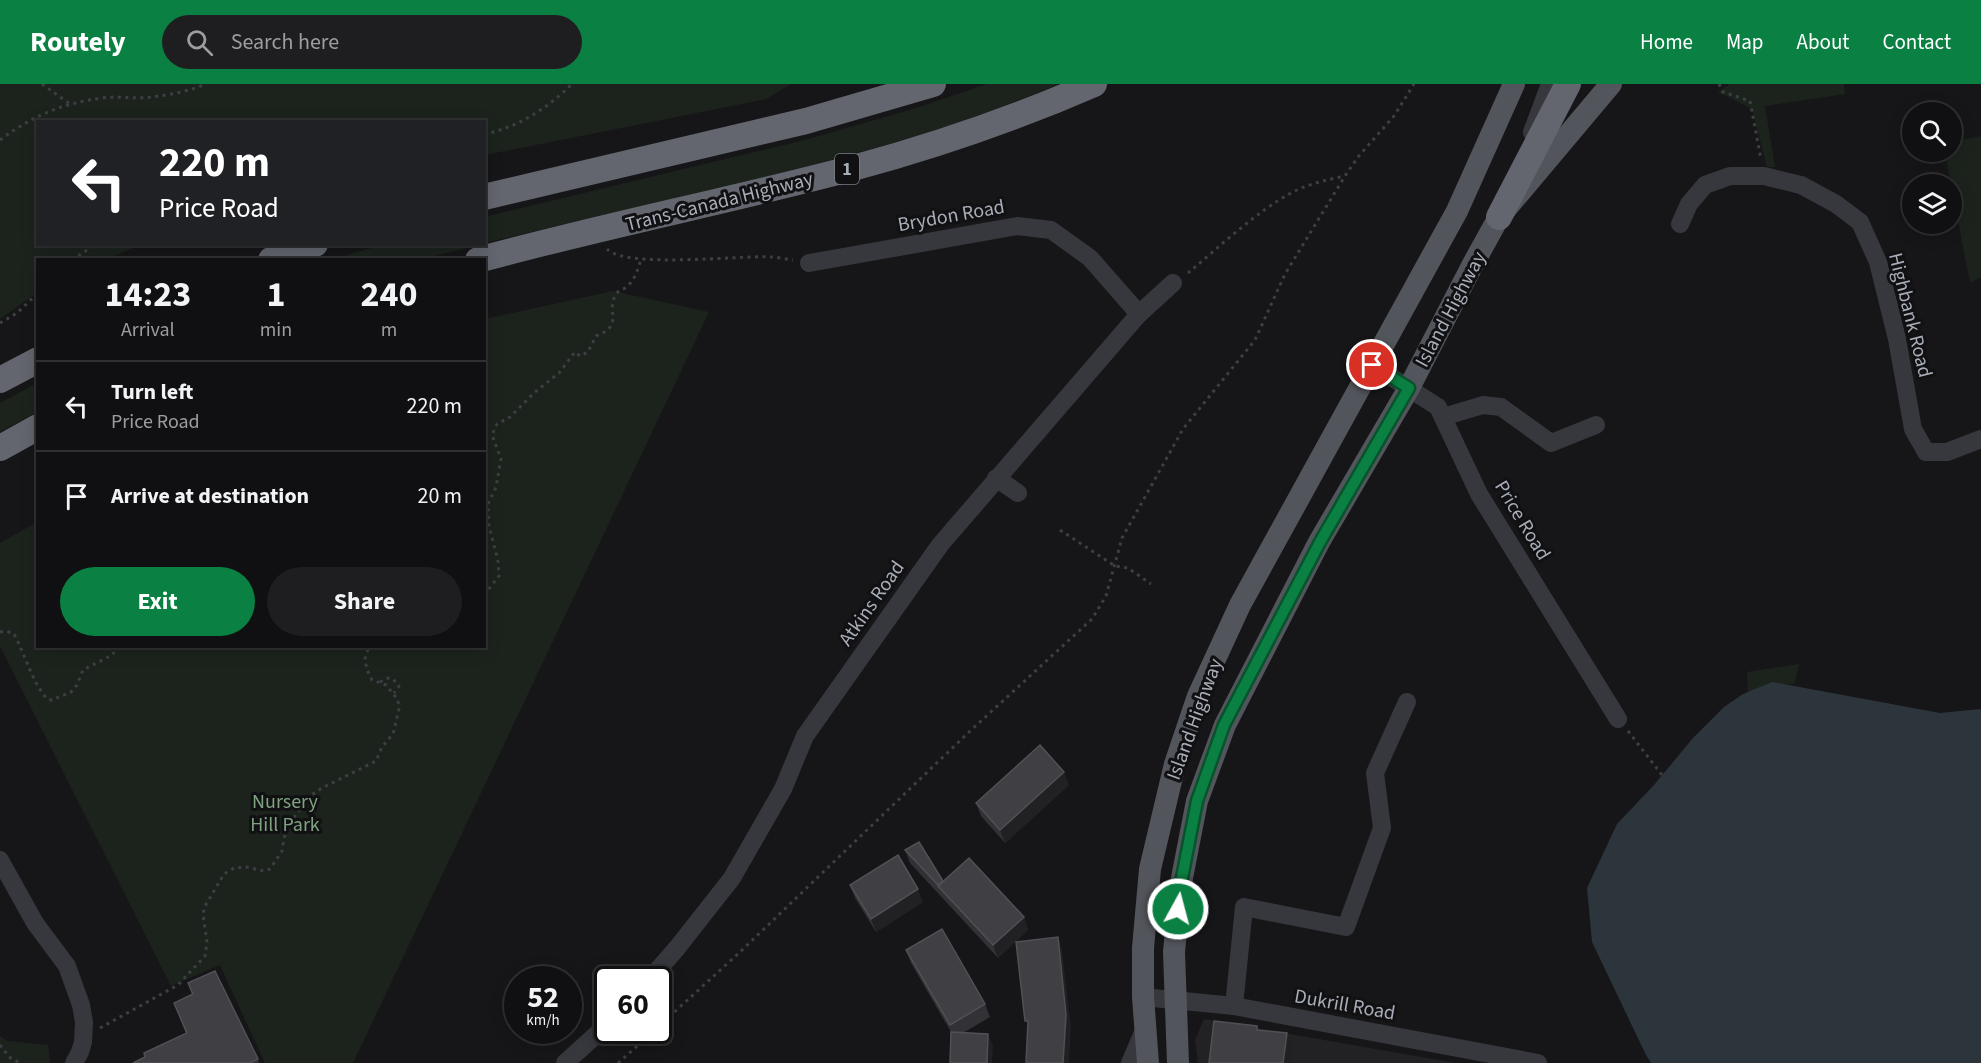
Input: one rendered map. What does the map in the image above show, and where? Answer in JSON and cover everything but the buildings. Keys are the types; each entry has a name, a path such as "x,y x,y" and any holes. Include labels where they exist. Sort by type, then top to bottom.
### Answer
{"highway":[{"path":"486,197 806,121 933,84"},
{"name":"Trans-Canada Highway","path":"486,258 866,164 942,142 1035,109 1094,84"},
{"path":"1499,217 1568,84"},
{"path":"276,258 310,246"},
{"path":"0,380 36,361"},
{"path":"0,448 36,428"}],"main road":[{"name":"Island Highway","path":"1178,1063 1174,952 1180,888 1197,801 1224,725 1320,542 1409,388 1499,217 1611,84"},
{"name":"Island Highway","path":"1148,1063 1144,1030 1143,948 1150,869 1175,764 1198,696 1240,606 1456,211 1513,85"}],"street":[{"path":"1499,217 1550,84"},
{"name":"Highbank Road","path":"1680,224 1689,204 1705,184 1730,176 1764,176 1801,185 1836,204 1860,222 1878,262 1898,339 1913,429 1926,452 1947,452 1981,439"},
{"name":"Brydon Road","path":"809,263 1017,226 1051,230 1090,258 1139,314"},
{"name":"Atkins Road","path":"661,966 732,878 783,789 805,736 940,545 1139,314 1173,283"},
{"name":"Price Road","path":"1372,365 1438,407 1479,494 1618,719"},
{"path":"1443,417 1483,405 1501,407 1551,443 1596,425"},
{"path":"996,478 1018,493"},
{"path":"1234,1006 1244,907 1346,927 1382,828 1375,773 1407,702"},
{"path":"0,860 35,923 67,966 81,1005 84,1032 80,1052 74,1063"},
{"name":"Dukrill Road","path":"1143,997 1234,1006 1538,1063"},
{"path":"1131,1063 1144,1030"},
{"path":"565,1063 594,1037"}],"path":[{"path":"42,84 71,105"},
{"path":"0,140 36,116 71,105 102,98 153,97 206,84"},
{"path":"486,134 506,130 557,99 572,84"},
{"path":"672,1014 969,732 1092,619 1106,596 1122,538 1183,429 1255,340 1285,274 1345,176 1358,157 1394,116 1414,84"},
{"path":"1719,84 1723,92 1749,101 1764,176"},
{"path":"1173,283 1290,193 1313,184 1345,176"},
{"path":"592,231 611,253 641,259 714,260 769,256 809,263"},
{"path":"75,258 93,246"},
{"path":"486,592 499,576 498,561 489,526 488,504 496,487 501,459 492,435 497,424 510,417 535,392 559,373 575,352 580,356 588,352 596,336 606,332 613,324 612,303 617,292 627,287 636,276 641,259"},
{"path":"0,324 17,314 36,294"},
{"path":"1060,530 1115,566 1128,568 1151,584"},
{"path":"0,632 6,631 14,634 26,657 30,672 47,699 52,700 71,693 83,670 112,655 117,648"},
{"path":"84,1032 112,1023 178,985 205,956 207,942 203,914 205,906 224,874 234,868 246,867 264,871 270,869 282,851 284,838 292,820 310,796 376,761 382,747 393,734 399,709 394,693 386,685 372,680 365,659 368,648"},
{"path":"380,682 387,678 393,679 399,686 394,693"},
{"path":"1634,738 1662,775"},
{"path":"618,1063 639,1044"},
{"path":"0,1045 9,1056 20,1063"}],"shaded area":[{"path":"1772,682 1940,713 1981,709 1981,1063 1651,1063 1646,1055 1592,942 1587,888 1617,824 1654,785 1693,738 1724,707 1743,694"},
{"path":"1204,1019 1456,1063 1198,1063 1195,1040"}],"green space":[{"path":"0,84 791,84 766,99 486,155 486,120 36,120 36,246 138,246 109,258 36,258 36,294 0,319"},
{"path":"987,84 1059,84 966,120 879,147 711,190 486,243 486,217 805,140 913,109"},
{"path":"1730,84 1844,84 1845,94 1765,106 1775,167 1767,167 1752,109 1718,92"},
{"path":"1981,136 1981,277 1970,283 1961,234 1962,174 1949,174 1947,162 1962,162 1962,140"},
{"path":"378,246 476,246 425,258 336,258"},
{"name":"Nursery Hill Park","path":"613,291 709,312 353,1063 265,1063 220,965 171,986 0,646 0,543 36,523 36,648 486,648 486,319"},
{"path":"36,384 36,413 0,432 0,403"},
{"path":"1799,664 1795,683 1748,693 1747,672"},
{"path":"0,1036 7,1041 48,1045 50,1063 0,1063"}],"route":[{"path":"1178,909 1197,801 1224,725 1320,542 1409,388 1372,365"}]}
